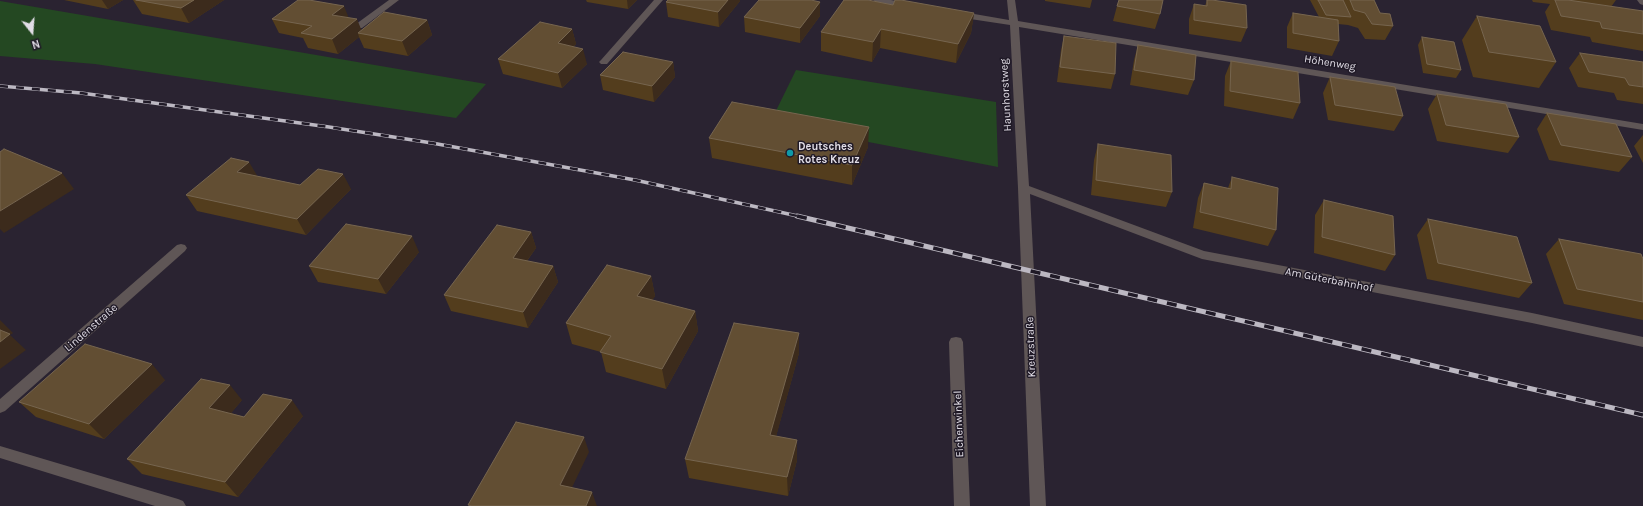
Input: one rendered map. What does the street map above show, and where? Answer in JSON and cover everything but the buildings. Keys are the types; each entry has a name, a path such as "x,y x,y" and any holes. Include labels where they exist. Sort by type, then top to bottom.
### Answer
{"street":[{"path":"359,26 395,0"},
{"path":"604,62 659,0"},
{"path":"877,0 915,6"},
{"name":"Haunhorstweg","path":"1011,0 1014,23 1024,188"},
{"name":"Höhenweg","path":"945,12 1643,127"},
{"name":"Am Güterbahnhof","path":"1024,188 1202,255 1532,318 1643,342"},
{"name":"Kreuzstraße","path":"1024,188 1038,506"},
{"name":"Lindenstraße","path":"0,407 181,248"},
{"name":"Eichenwinkel","path":"956,342 962,506"},
{"path":"0,452 178,506"}],"green space":[{"path":"0,1 486,84 456,118 95,64 0,56"},
{"path":"796,70 996,102 998,167 770,123"}],"railway":[{"path":"0,86 81,93 329,127 432,143 635,180 802,217"},
{"path":"797,216 1643,415"}],"place":[{"name":"Deutsches Rotes Kreuz","path":"790,153"}]}
